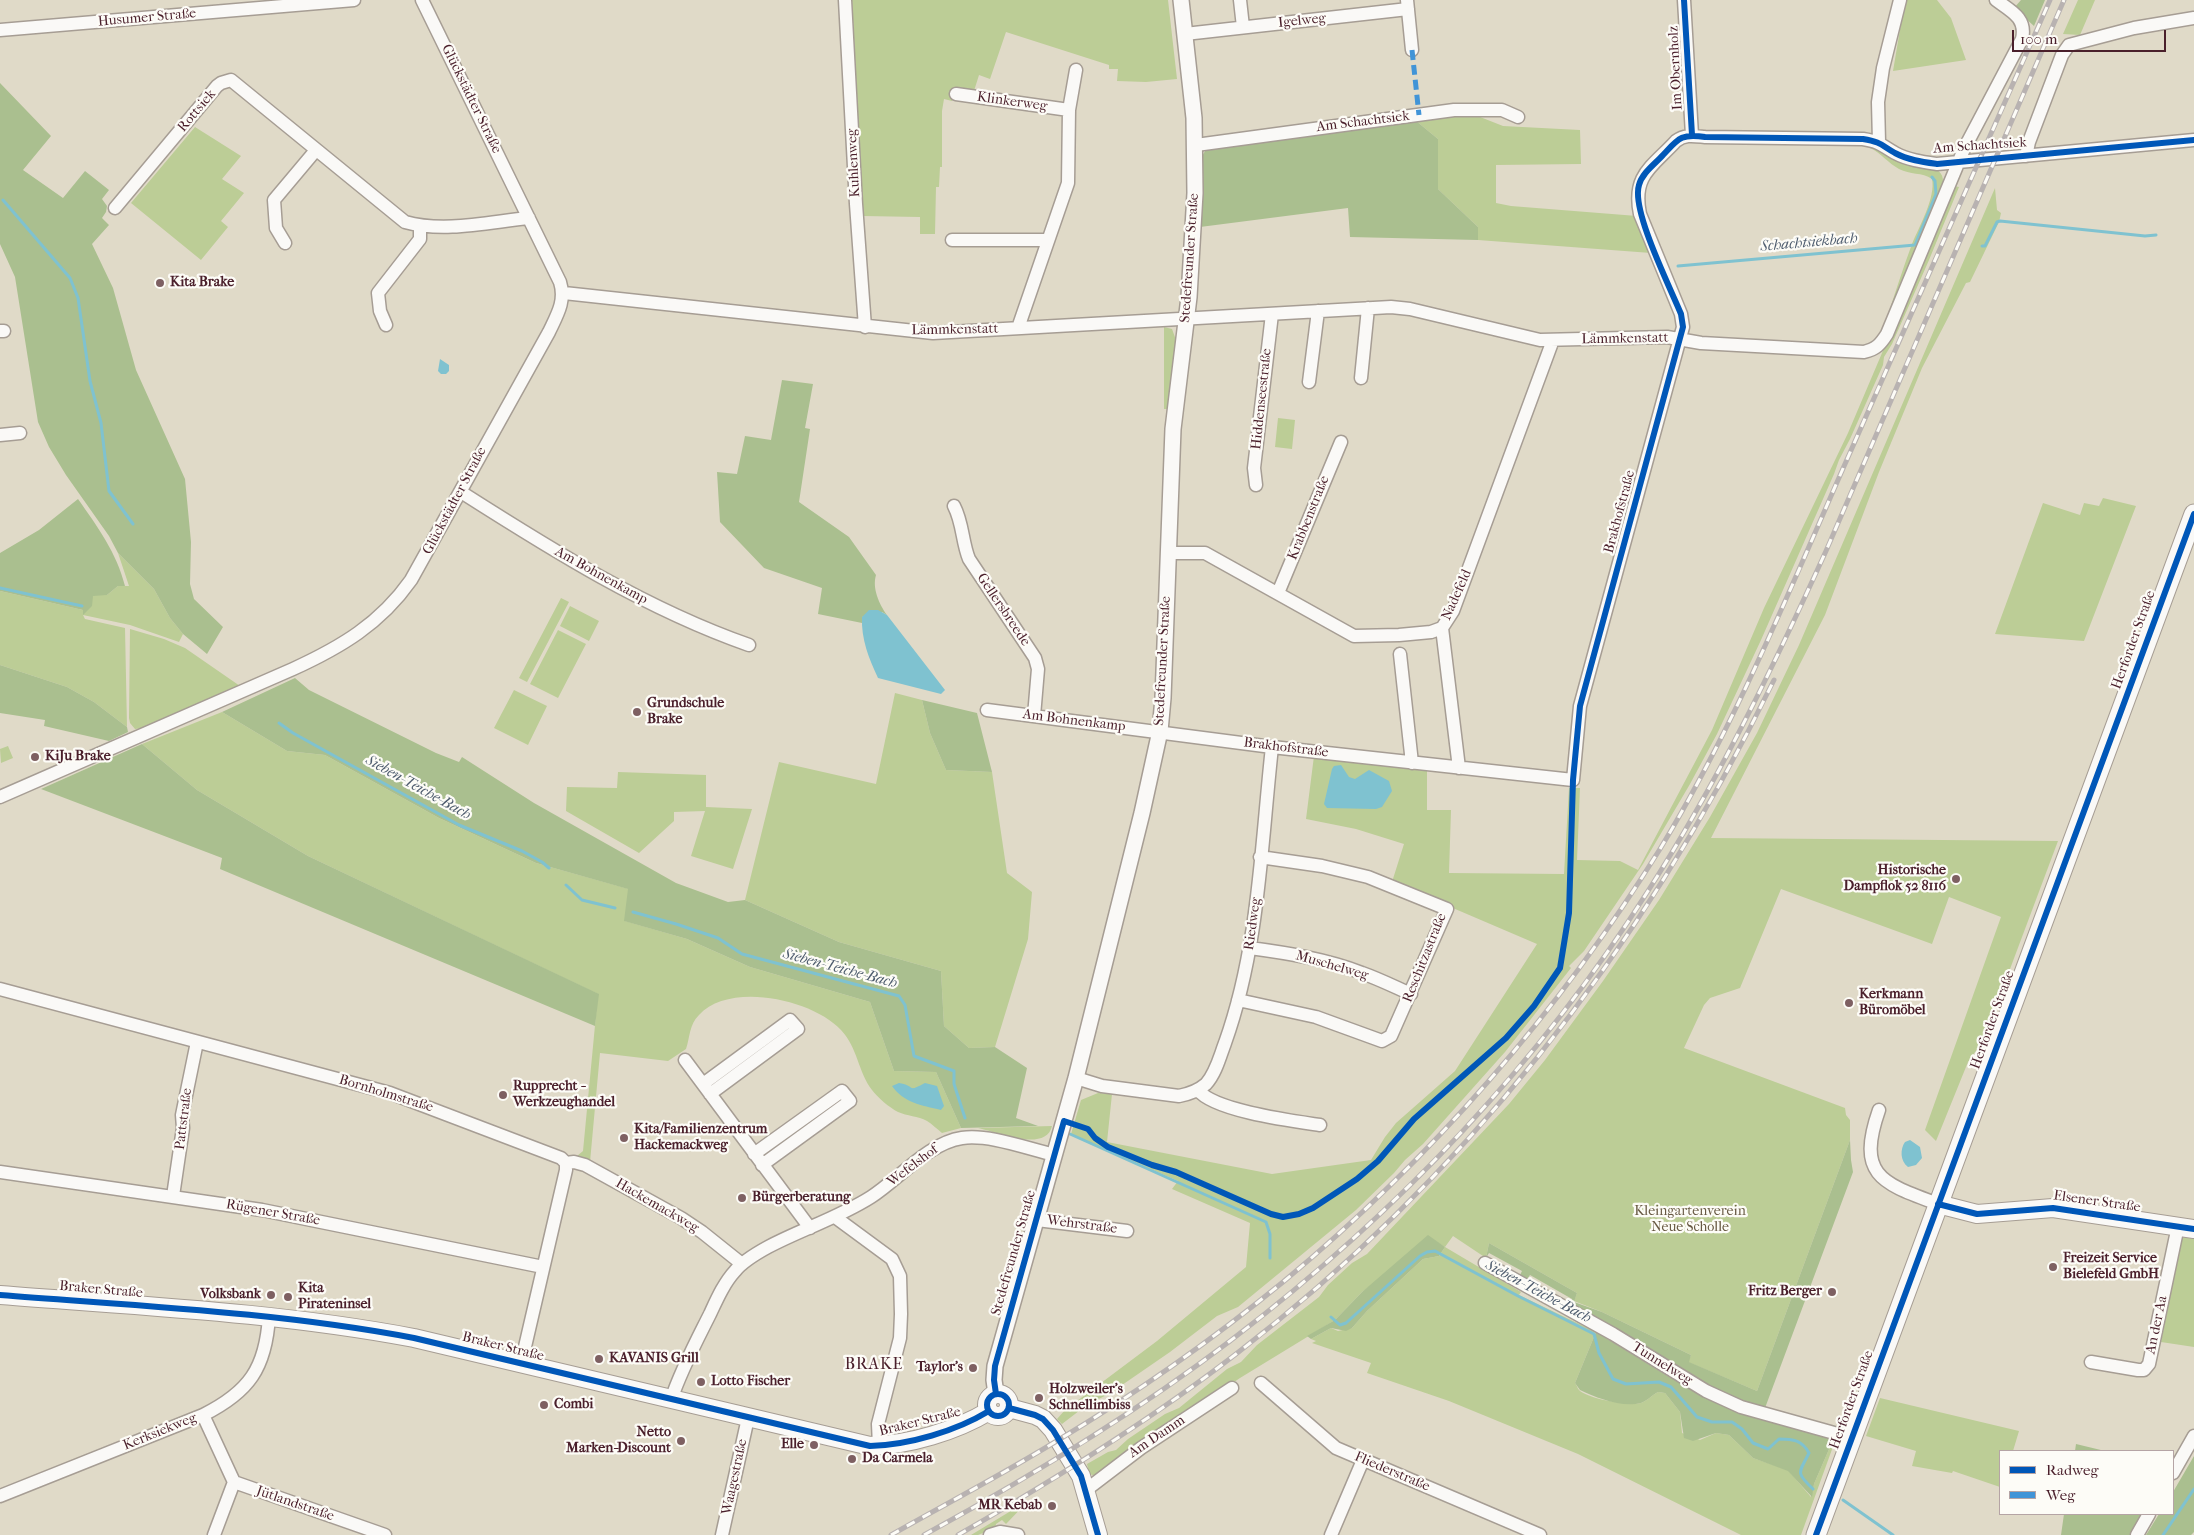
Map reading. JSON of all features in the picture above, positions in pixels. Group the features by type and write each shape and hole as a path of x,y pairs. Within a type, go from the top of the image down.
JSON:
{"main road":[{"name":"Herforder Straße","path":"1816,1535 2194,514"},
{"name":"Elsener Straße","path":"1938,1204 1959,1211 1977,1214 2053,1208 2186,1228"},
{"name":"Braker Straße","path":"0,1295 326,1322 388,1333 863,1445 879,1446 894,1444 956,1427 989,1411"},
{"path":"996,1394 1006,1396 1009,1400 1009,1408 1001,1416 994,1415 989,1411 988,1401 996,1394"},
{"path":"1009,1408 1035,1415 1048,1424 1078,1470 1086,1490 1098,1535"}],"street":[{"name":"Husumer Straße","path":"0,30 354,0"},
{"name":"Glückstädter Straße","path":"0,797 294,669 352,639 402,593 435,541 470,472 549,332 560,308 564,293 560,282 422,0"},
{"name":"Kuhlenweg","path":"846,0 856,204 866,327"},
{"name":"Stedefreunder Straße","path":"996,1394 995,1366 1076,1078 1139,825 1160,731 1163,704 1173,424 1186,319 1202,144 1189,59 1190,33 1181,0"},
{"path":"1240,0 1243,27"},
{"name":"Im Obernholz","path":"1684,0 1687,136"},
{"path":"1879,142 1878,102 1883,68 1900,0"},
{"path":"1958,163 2022,39 2024,25 2003,2"},
{"name":"Igelweg","path":"1190,33 1407,4"},
{"path":"1407,4 1412,50"},
{"path":"2026,156 2029,142 2062,55 2069,45 2134,28 2194,18"},
{"path":"1018,328 1068,183 1068,110 1076,70"},
{"name":"Rottsiek","path":"115,208 217,86 226,80 235,82 405,222 420,226 438,227 529,218"},
{"name":"Klinkerweg","path":"956,94 1068,110"},
{"name":"Am Schachtsiek","path":"1202,144 1454,110 1502,110 1518,117"},
{"name":"Am Schachtsiek","path":"1687,136 1704,138 1863,139 1879,142 1896,153 1915,161 1937,164 2194,140"},
{"name":"Brakhofstraße","path":"1160,731 1272,747 1574,780 1580,706 1682,328 1681,314 1640,214 1637,200 1639,183 1644,175 1687,136"},
{"path":"285,243 276,228 274,200 316,150"},
{"name":"Lämmkenstatt","path":"564,293 933,333 1368,308 1410,309 1540,340 1667,336 1701,343 1864,352 1874,349 1881,344 1887,334 1958,163"},
{"path":"386,325 380,311 378,293 420,239 420,226"},
{"path":"952,240 1048,240"},
{"path":"1361,378 1368,308"},
{"path":"1309,382 1318,311"},
{"name":"Hiddenseestraße","path":"1256,485 1255,459 1272,314"},
{"name":"Nadefeld","path":"1168,552 1205,553 1354,636 1399,635 1431,632 1442,628 1453,611 1552,340"},
{"path":"0,435 20,433"},
{"name":"Krabbenstraße","path":"1278,594 1341,442"},
{"name":"Am Bohnenkamp","path":"461,492 559,554 660,608 704,629 749,646"},
{"name":"Gellersbreede","path":"954,506 960,519 963,541 969,560 1037,663 1034,716"},
{"path":"1442,628 1459,768"},
{"path":"1400,654 1412,763"},
{"name":"Am Bohnenkamp","path":"988,710 1160,731"},
{"name":"Riedweg","path":"1198,1090 1207,1083 1215,1069 1238,1000 1250,948 1272,747"},
{"name":"Reschitzastraße","path":"1238,1000 1316,1017 1382,1041 1392,1036 1447,909 1368,878 1322,866 1260,856"},
{"name":"Muschelweg","path":"1250,948 1282,952 1335,964 1361,972 1411,994"},
{"name":"Bornholmstraße","path":"0,989 390,1093 556,1155 566,1163"},
{"path":"790,1020 798,1029 706,1089 790,1020"},
{"name":"Pattstraße","path":"173,1196 183,1128 182,1115 197,1042"},
{"path":"685,1060 810,1228"},
{"path":"1076,1078 1102,1086 1170,1095 1189,1094 1198,1090 1208,1100 1278,1120 1320,1125"},
{"path":"754,1154 842,1091 850,1101 762,1165"},
{"path":"1879,1110 1870,1138 1869,1152 1872,1165 1880,1176 1890,1184 1938,1204"},
{"name":"Wefelshof","path":"671,1400 680,1376 720,1294 734,1272 742,1264 768,1247 836,1217 891,1183 930,1151 951,1141 972,1138 988,1139 1055,1155"},
{"name":"Hackemackweg","path":"566,1163 574,1162 585,1165 681,1218 742,1264"},
{"path":"521,1364 566,1170 566,1163"},
{"name":"Rügener Straße","path":"0,1172 173,1196 302,1217 544,1267"},
{"path":"836,1217 892,1259 900,1276 900,1338 878,1424 879,1446"},
{"name":"Wehrstraße","path":"1037,1220 1127,1231"},
{"name":"An der Aa","path":"2091,1362 2138,1370 2144,1370 2149,1364 2186,1228"},
{"name":"Tunnelweg","path":"1485,1263 1613,1334 1706,1391 1741,1407 1852,1438"},
{"name":"Kerksiekweg","path":"0,1496 203,1414 233,1398 258,1369 266,1346 269,1316"},
{"name":"Fliederstraße","path":"1261,1383 1336,1448 1512,1529 1540,1535"},
{"name":"Am Damm","path":"1086,1490 1141,1448 1232,1388"},
{"path":"203,1414 234,1482 214,1535"},
{"name":"Waagestraße","path":"722,1535 748,1418"},
{"path":"2174,1471 2194,1436"},
{"path":"1331,1535 1363,1460"},
{"name":"Jütlandstraße","path":"234,1482 385,1535"},
{"path":"2138,1535 2148,1515"},
{"path":"990,1535 1005,1532 1018,1535"}],"green space":[{"path":"852,0 1168,0 1177,79 1146,82 1117,81 1118,69 1109,69 1109,65 1006,32 990,79 979,75 974,91 953,88 952,101 944,99 942,111 942,167 940,167 939,187 936,187 935,234 920,234 920,217 863,216"},
{"path":"1905,0 1937,0 1951,18 1966,60 1893,71"},
{"path":"2021,0 2045,0 2034,26 2014,8"},
{"path":"2078,0 2095,0 2080,35 2063,34"},
{"path":"0,83 51,136 23,170 63,198 85,171 109,190 102,199 107,206 102,218 109,225 92,244 113,288 136,370 185,479 191,542 190,584 194,599 223,627 207,654 183,634 170,618 154,589 118,553 109,536 66,475 49,447 38,422 15,277 0,244"},
{"path":"1475,115 1503,126 1580,130 1581,164 1496,165 1496,203 1511,206 1637,216 1651,253 1478,240 1478,227 1438,189 1438,139 1415,120"},
{"path":"1415,120 1438,139 1438,189 1478,227 1478,240 1350,237 1348,208 1200,227 1202,156 1207,148"},
{"path":"195,127 241,156 222,179 244,193 221,221 228,227 201,260 131,203"},
{"path":"1870,146 1936,169 1941,173 1943,181 1942,191 1887,318 1912,244 1926,212 1933,186 1932,179 1924,175 1899,169 1870,148"},
{"path":"1953,186 1959,187 1929,260 1892,344 1884,357 1883,365 1839,460 1761,640 1717,734 1643,864 1584,951 1569,966 1571,968 1505,1052 1423,1144 1356,1210 1238,1307 1217,1316 1170,1352 1109,1394 1088,1404 1062,1424 1057,1419 1065,1410 1157,1341 1246,1267 1250,1223 1172,1189 1178,1181 1071,1134 1081,1100 1098,1093 1112,1094 1107,1142 1272,1174 1371,1160 1396,1123 1455,1071 1537,944 1392,882 1404,844 1356,829 1306,819 1314,756 1427,770 1427,810 1451,810 1449,873 1564,874 1569,788 1580,788 1577,860 1620,861 1638,870 1712,730 1764,608 1848,433"},
{"name":"Kleingartenverein Neue Scholle","path":"1995,188 1997,210 2001,213 1999,222 1970,282 1966,283 1922,368 1879,472 1825,615 1711,838 2058,841 1983,1041 1968,1062 1936,1141 1925,1130 2001,917 1949,897 1932,944 1781,889 1740,988 1710,998 1704,1005 1684,1048 1845,1108 1846,1115 1850,1120 1850,1140 1757,1391 1688,1362 1691,1355 1602,1312 1574,1301 1577,1293 1489,1243 1486,1258 1453,1236 1445,1247 1433,1240 1362,1292 1335,1320 1240,1378 1096,1476 1089,1474 1087,1464 1108,1452 1116,1450 1128,1439 1165,1414 1179,1408 1227,1369 1241,1362 1257,1345 1319,1297 1328,1285 1352,1263 1367,1254 1509,1104 1545,1060 1603,981 1659,900 1710,817 1757,733 1799,645"},
{"path":"1164,327 1172,329 1176,340 1168,409 1164,409"},
{"path":"782,380 813,384 805,428 810,429 799,502 849,537 876,575 877,596 887,615 882,612 862,617 862,623 818,614 822,588 764,568 720,522 717,472 737,474 745,436 771,440"},
{"path":"1278,418 1295,420 1292,449 1275,447"},
{"path":"2103,498 2136,506 2084,641 1995,634 2043,503 2080,515 2084,503 2099,506"},
{"path":"78,499 112,551 125,586 118,586 107,595 93,596 92,606 83,615 83,610 0,591 0,553 39,530"},
{"path":"118,553 154,589 170,618 183,634 179,642 130,625 83,615 85,619 125,628 127,727 94,702 67,687 0,665 0,591 83,610 83,614 93,595 107,595 118,586 129,586"},
{"path":"561,598 569,602 527,682 519,678"},
{"path":"570,606 599,621 589,641 560,626"},
{"path":"130,629 164,639 185,648 240,686 144,728 135,729 130,723 129,718"},
{"path":"558,630 586,644 558,698 530,684"},
{"path":"0,665 67,687 94,702 127,727 128,732 109,741 44,726 45,720 0,713"},
{"path":"295,678 309,690 436,753 459,762 462,757 534,803 676,883 728,902 745,900 839,942 941,971 944,1026 969,1048 995,1047 1027,1068 1016,1118 1038,1126 961,1128 936,1072 894,1071 870,1002 750,967 687,939 624,921 628,889 536,863 439,818 325,755 287,751 222,712"},
{"path":"514,690 547,706 528,745 494,728"},
{"path":"895,693 922,700 930,733 946,770 992,772 1007,873 1032,892 1028,939 995,1047 969,1048 944,1026 941,971 839,942 745,900 779,762 876,784"},
{"path":"922,700 977,713 992,772 946,770 930,733"},
{"path":"222,712 287,751 325,755 439,818 536,863 629,889 625,921 687,939 750,967 870,1002 894,1071 936,1072 961,1128 942,1133 927,1121 891,1108 874,1093 867,1083 847,1037 828,1019 792,1003 771,998 750,997 730,999 713,1005 699,1015 692,1027 686,1049 668,1061 600,1053 590,1162 577,1156 583,1151 598,994 308,856 197,790 142,744"},
{"path":"142,744 197,790 308,856 599,994 595,1026 220,869 222,858 41,789"},
{"path":"8,746 13,758 1,763 0,749"},
{"path":"618,772 706,775 706,807 752,809 733,869 691,856 705,811 674,812 674,821 639,853 566,811 567,787 617,788"},
{"path":"1052,1126 1048,1134 1031,1140 978,1128"},
{"path":"1850,1140 1853,1172 1765,1408 1746,1402 1709,1385 1675,1366 1618,1329 1570,1304 1572,1299 1530,1275 1526,1281 1519,1277 1522,1271 1489,1253 1486,1258 1489,1243 1577,1293 1574,1302 1602,1312 1691,1355 1689,1362 1757,1391"},
{"path":"1428,1235 1445,1247 1439,1256 1423,1259 1367,1311 1352,1328 1346,1331 1331,1328 1311,1339 1307,1336 1335,1320 1362,1292"},
{"path":"2182,1237 2194,1239 2194,1347 2161,1342"},
{"path":"1445,1247 1521,1292 1519,1295 1596,1332 1575,1383 1579,1390 1584,1393 1609,1401 1635,1404 1643,1402 1658,1392 1665,1393 1680,1412 1682,1433 1700,1440 1716,1433 1729,1435 1753,1458 1788,1470 1811,1497 1814,1484 1833,1440 1835,1441 1801,1535 1741,1535 1578,1454 1449,1401 1367,1373 1371,1363 1312,1343 1316,1341 1311,1339 1331,1328 1338,1331 1352,1328 1367,1311 1423,1259 1439,1256"},
{"path":"1596,1332 1671,1378 1740,1413 1833,1440 1814,1484 1812,1497 1788,1471 1753,1458 1729,1435 1716,1433 1693,1441 1684,1438 1680,1412 1665,1393 1658,1392 1641,1403 1626,1404 1602,1399 1580,1390 1575,1383"},
{"path":"1880,1398 2019,1431 2013,1450 1999,1450 1999,1487 1953,1471 1952,1473 1912,1466 1916,1451 1866,1436"},
{"path":"2076,1444 2101,1450 2075,1450"},
{"path":"2194,1456 2194,1532 2191,1535 2146,1535 2158,1515 2174,1515 2174,1490"},
{"path":"1029,1500 1006,1524 1002,1520 996,1524 995,1528 978,1535 971,1535"},
{"path":"2064,1515 2141,1515 2130,1535 2061,1535"}],"water":[{"path":"440,359 449,365 449,371 446,374 441,374 438,371"},
{"path":"869,610 878,610 887,615 945,690 941,694 878,678 864,641 862,617"},
{"path":"1341,765 1349,777 1355,779 1369,770 1389,781 1392,791 1382,807 1376,809 1327,808 1324,804 1332,769 1334,766"},
{"path":"899,1083 913,1088 925,1083 937,1086 944,1106 941,1110 908,1100 892,1086"},
{"path":"1910,1140 1920,1147 1922,1158 1916,1165 1908,1167 1903,1162 1902,1151 1905,1142"}],"waterway":[{"name":"Schachtsiekbach","path":"1678,266 1915,245 1936,194 1935,181 1932,177"},
{"path":"3,200 70,278 78,298 90,381 101,423 109,491 133,524"},
{"name":"Schachtsiekbach","path":"1982,246 1985,246 1997,222 2000,221 2145,236 2156,235"},
{"name":"Sieben-Teiche-Bach","path":"0,588 82,606"},
{"name":"Sieben-Teiche-Bach","path":"279,723 293,733 459,825 522,851 549,868"},
{"name":"Sieben-Teiche-Bach","path":"566,885 582,900 615,908"},
{"name":"Sieben-Teiche-Bach","path":"633,912 718,938 742,954 899,996 905,1005 914,1056 954,1071 954,1084 965,1118"},
{"name":"Sieben-Teiche-Bach","path":"1070,1134 1266,1222 1270,1234 1270,1258"},
{"name":"Sieben-Teiche-Bach","path":"1331,1317 1340,1325 1346,1323 1420,1256 1427,1252 1435,1251 1594,1334 1599,1353 1613,1379 1626,1384 1659,1382 1671,1387 1697,1417 1712,1422 1732,1422 1742,1429 1753,1443 1768,1449 1779,1439 1793,1440 1800,1443 1809,1453 1800,1472 1803,1479 1813,1489"},
{"name":"Sieben-Teiche-Bach","path":"2163,1535 2194,1489"},
{"name":"Sieben-Teiche-Bach","path":"1843,1500 1893,1535"}],"railway":[{"path":"891,1535 1014,1466 1114,1405 1200,1346 1283,1282 1390,1186 1440,1134 1489,1081 1579,968 1621,909 1660,849 1687,803 1736,708 1781,611 2050,0"},
{"path":"924,1535 1081,1444 1157,1394 1230,1341 1291,1293 1405,1190 1511,1077 1559,1017 1605,955 1648,891 1721,767 1765,682 1826,551 2064,0"},
{"path":"958,1535 1030,1493 1135,1427 1203,1379 1321,1284 1401,1210 1475,1131 1544,1048 1609,962 1668,871 1723,777 1774,680"}],"marked path":[{"path":"1412,50 1419,115"}],"cycle path":[{"path":"1684,0 1692,135"},
{"path":"996,1394 995,1366 1064,1121 1088,1129 1095,1138 1108,1147 1152,1165 1176,1172 1271,1214 1283,1217 1299,1214 1313,1208 1357,1179 1378,1161 1414,1119 1506,1038 1534,1006 1560,968 1569,913 1573,780 1580,706 1683,327 1681,314 1653,249 1641,212 1638,197 1639,185 1649,169 1677,141 1690,136 1863,139 1877,143 1905,157 1937,164 2194,140"},
{"path":"1816,1535 2194,514"},
{"path":"1938,1204 1977,1214 2053,1208 2194,1229"},
{"path":"0,1295 259,1316 363,1329 414,1338 870,1446 900,1443 932,1436 962,1425 989,1411"},
{"path":"998,1394 1006,1397 1009,1405 1006,1413 998,1416 990,1413 987,1405 990,1397 998,1394"},
{"path":"1009,1408 1035,1415 1043,1419 1053,1430 1081,1476 1098,1535"}],"place":[{"name":"Kita Brake","path":"160,283"},
{"name":"Grundschule Brake","path":"637,712"},
{"name":"KiJu Brake","path":"35,757"},
{"name":"Historische Dampflok 52 8116","path":"1956,879"},
{"name":"Kerkmann Büromöbel","path":"1849,1003"},
{"name":"Rupprecht - Werkzeughandel","path":"503,1095"},
{"name":"Kita/Familienzentrum Hackemackweg","path":"624,1138"},
{"name":"Bürgerberatung","path":"742,1198"},
{"name":"Freizeit Service Bielefeld GmbH","path":"2053,1267"},
{"name":"Fritz Berger","path":"1832,1292"},
{"name":"Volksbank","path":"271,1295"},
{"name":"Kita Pirateninsel","path":"288,1297"},
{"name":"KAVANIS Grill","path":"599,1359"},
{"name":"Taylor's","path":"973,1368"},
{"name":"Lotto Fischer","path":"701,1382"},
{"name":"Holzweiler's Schnellimbiss","path":"1039,1398"},
{"name":"Combi","path":"544,1405"},
{"name":"Netto Marken-Discount","path":"681,1441"},
{"name":"Elle","path":"814,1445"},
{"name":"Da Carmela","path":"852,1459"},
{"name":"MR Kebab","path":"1052,1506"}],"district":[{"name":"BRAKE","path":"874,1365"}]}
